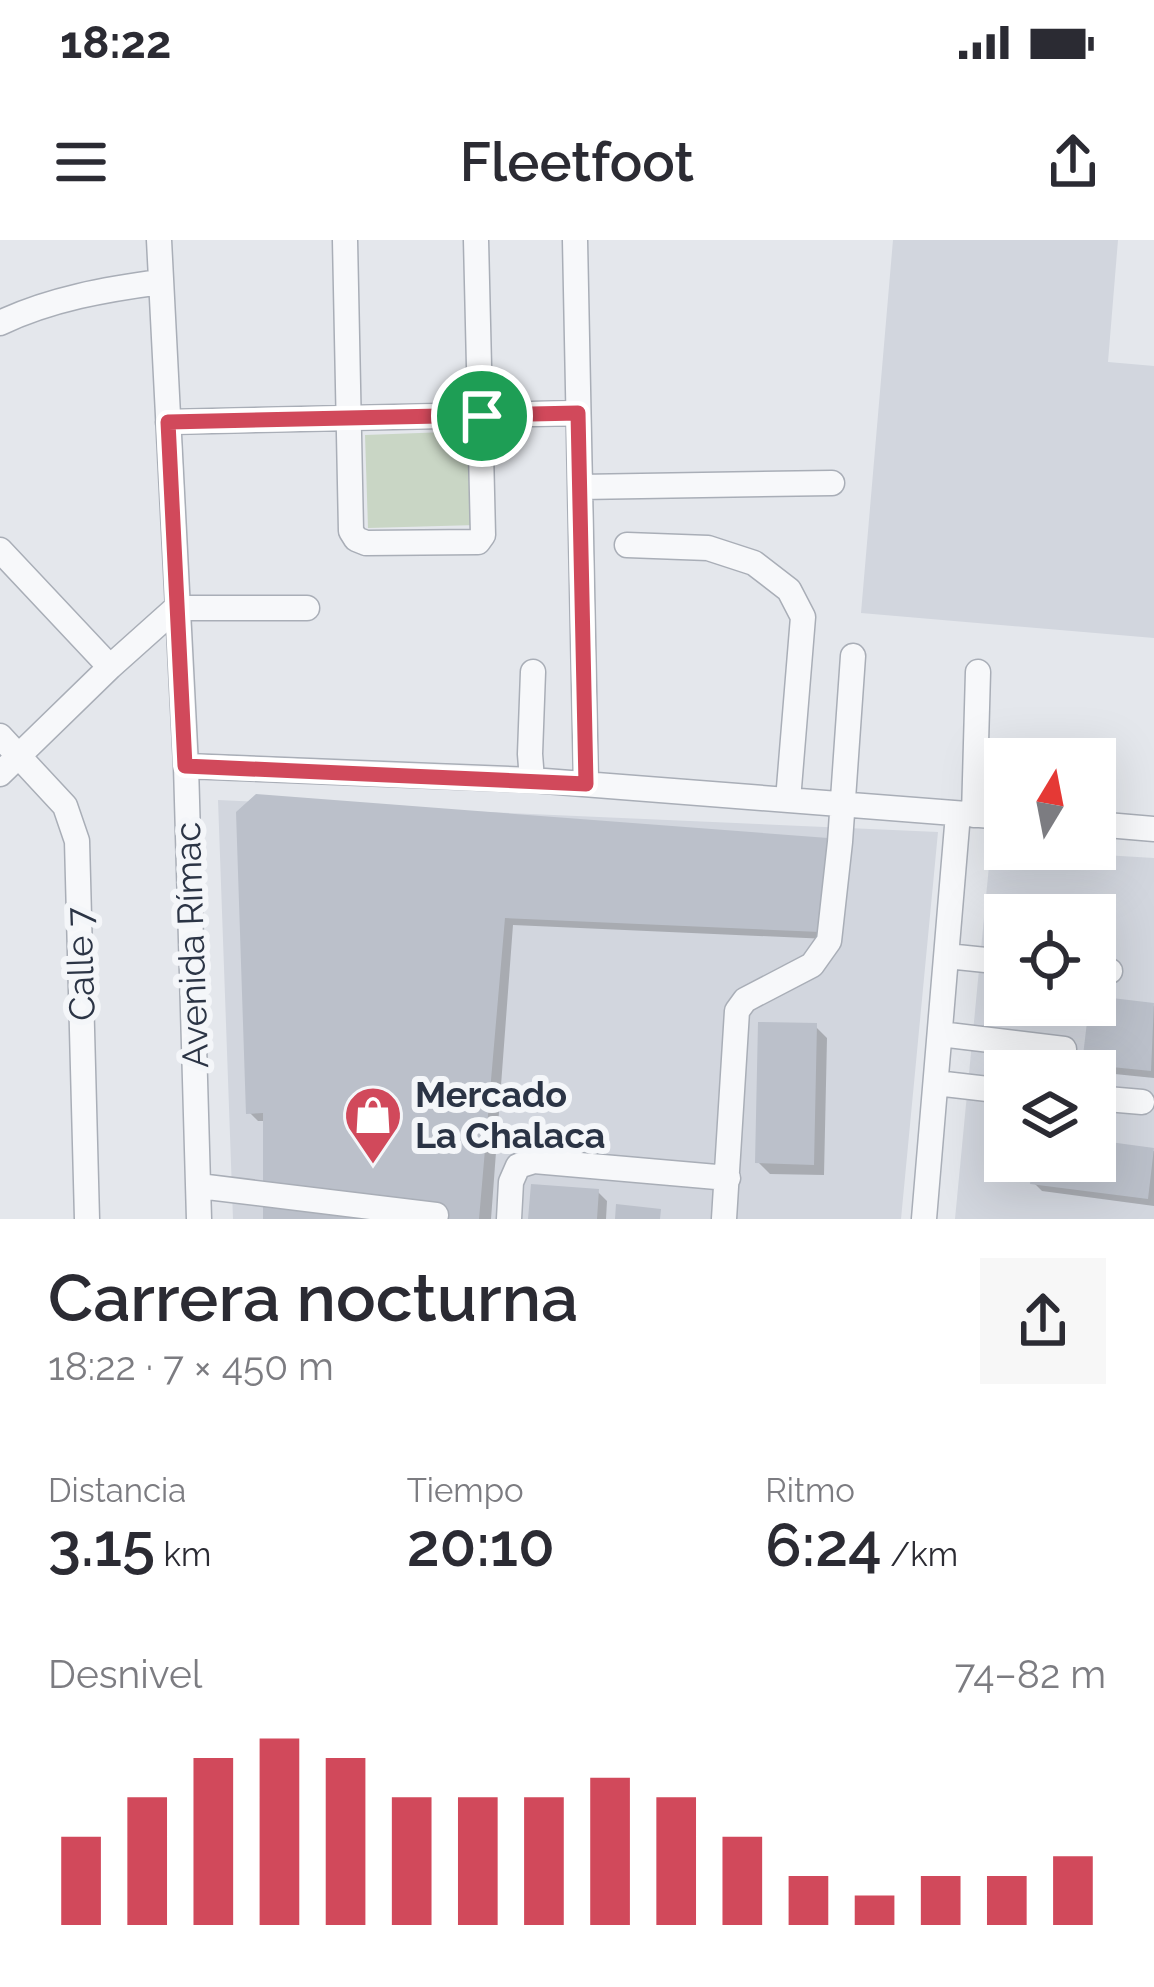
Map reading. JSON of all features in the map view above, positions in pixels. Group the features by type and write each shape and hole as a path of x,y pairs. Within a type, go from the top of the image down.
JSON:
{"street":[{"name":"Avenida Rímac","path":"159,240 185,766 199,1219"},
{"path":"345,240 351,531 366,543 478,542 484,535 476,240"},
{"path":"575,240 586,784"},
{"path":"0,323 76,297 161,282"},
{"path":"168,422 578,413"},
{"path":"580,487 832,483"},
{"path":"627,544 708,548 754,563 790,590 803,617 788,800"},
{"path":"0,550 110,668"},
{"path":"0,775 176,608 307,608"},
{"path":"724,1219 737,1011 745,1000 812,965 829,941 853,656"},
{"path":"532,780 533,672"},
{"path":"924,1219 946,956 966,814 978,672"},
{"name":"Calle 7","path":"0,736 65,806 76,841 86,1219"},
{"path":"185,766 532,780 984,815"},
{"path":"1116,826 1154,829"},
{"path":"946,956 984,960"},
{"path":"940,1034 1064,1049"},
{"path":"936,1083 984,1089"},
{"path":"1116,1100 1142,1102"},
{"path":"508,1219 511,1182 518,1166 534,1161 728,1178"},
{"path":"199,1186 436,1215"}],"shaded area":[{"path":"893,240 1118,240 1108,362 1154,366 1154,638 861,613"},
{"path":"218,800 938,832 901,1219 233,1219"},
{"path":"1116,856 1154,858 1154,1219 955,1219 984,918 984,1026 1116,1026 1116,894 986,894 989,870 1116,870"}],"green space":[{"path":"474,431 477,525 368,528 365,435"}],"building":[{"path":"256,794 828,838 820,932 505,918 479,1219 263,1219 263,1113 246,1114 236,812"},
{"path":"1116,998 1154,1003 1151,1071 1116,1067 1116,1050 1084,1050 1087,1026 1116,1026"},
{"path":"758,1022 817,1023 814,1165 755,1163"},
{"path":"1116,1143 1154,1148 1148,1199 1030,1184 1116,1182"},
{"path":"531,1184 599,1189 597,1219 528,1219"},
{"path":"616,1204 661,1209 660,1219 615,1219"}],"place":[{"name":"Mercado La Chalaca","path":"373,1166"}],"route":[{"path":"578,413 586,784 185,766 168,422 482,416 578,413"}]}
